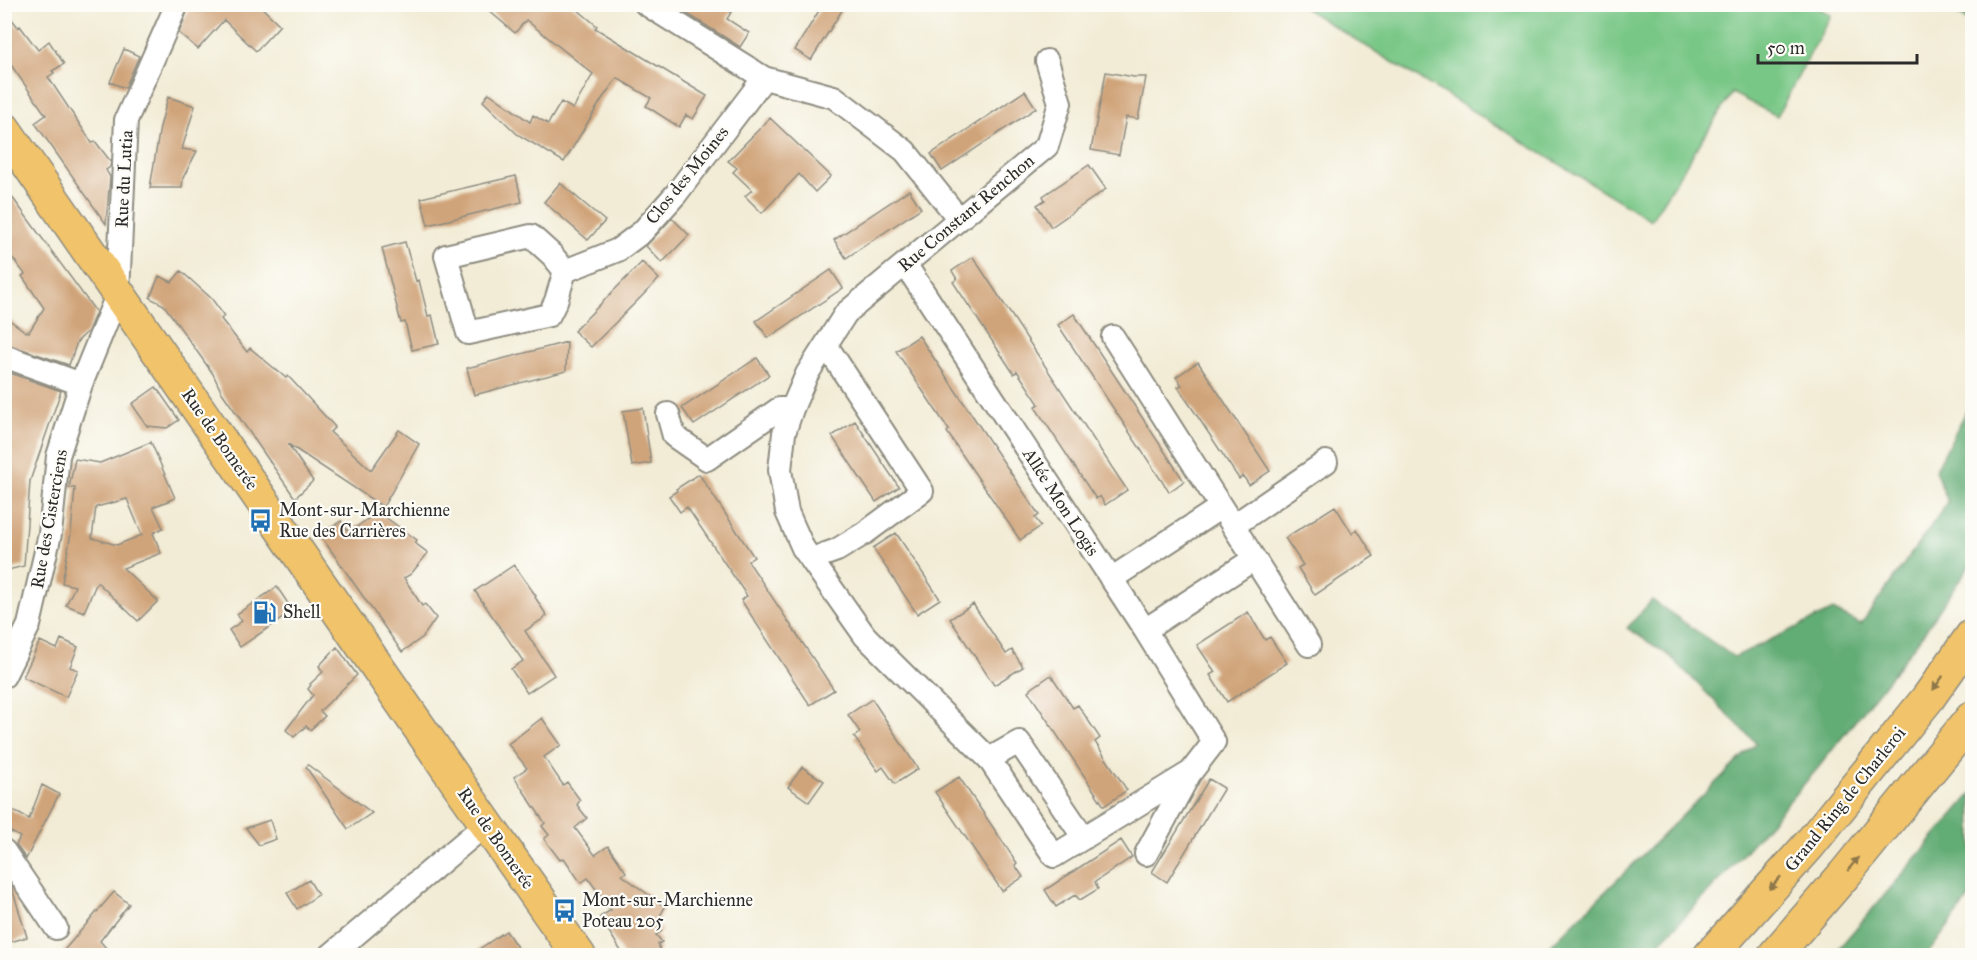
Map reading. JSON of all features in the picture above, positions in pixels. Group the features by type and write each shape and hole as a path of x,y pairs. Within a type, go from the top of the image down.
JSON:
{"main road":[{"name":"Rue de Bomerée","path":"4,129 579,956"},
{"name":"Grand Ring de Charleroi","path":"1710,956 1809,845 1928,698 1972,636"},
{"path":"1774,956 1844,875 1972,718"}],"street":[{"name":"Rue du Lutia","path":"118,293 126,120 177,4"},
{"path":"646,4 764,78 834,97 905,151 959,219"},
{"name":"Rue Constant Renchon","path":"1047,61 1060,103 1047,146 846,313 807,374 784,433 780,470 787,512 803,548 866,636 989,759 1054,856 1191,772 1214,742"},
{"name":"Clos des Moines","path":"565,271 618,250 642,232 676,194 764,78"},
{"path":"531,236 552,255 565,271 549,315 468,333 446,256 531,236"},
{"name":"Allée Mon Logis","path":"905,264 1145,630 1214,742"},
{"name":"Rue des Cisterciens","path":"4,676 29,625 50,534 58,456 81,384 118,293"},
{"path":"1113,337 1309,645"},
{"path":"812,559 837,550 865,533 922,491 826,345"},
{"path":"4,356 81,384"},
{"path":"668,414 674,436 707,459 779,410 792,409"},
{"path":"1111,579 1326,462"},
{"path":"1145,630 1254,559"},
{"path":"989,759 1019,742 1084,837"},
{"path":"1146,854 1191,772"},
{"path":"330,956 486,824"},
{"path":"4,851 57,928"}],"green space":[{"path":"1299,5 1813,5 1831,15 1777,116 1732,93 1651,220"},
{"path":"1951,5 1972,5 1972,23 1953,12"},
{"path":"1972,400 1972,562 1916,644 1818,768 1721,879 1648,955 1541,955 1756,743 1670,656 1627,628 1652,600 1734,657 1833,610 1861,624 1948,502 1935,471"},
{"path":"1972,793 1972,894 1927,955 1833,955"}],"building":[{"path":"190,4 258,4 280,25 256,51 224,20 198,49 179,33"},
{"path":"481,4 571,4 597,26 595,28 707,96 693,119 686,115 679,127 646,106 651,98 617,78 564,162 517,134 483,101 489,93 530,122 533,115 548,124 561,102 573,109 593,74 526,20 515,33"},
{"path":"672,4 736,4 727,19 749,33 740,47"},
{"path":"823,4 846,4 811,60 795,50"},
{"path":"4,9 38,50 49,41 64,64 52,71 54,73 48,77 92,143 95,141 111,162 110,167 106,170 110,177 106,224 35,123 46,115 4,55"},
{"path":"124,49 139,56 125,88 110,82"},
{"path":"1106,72 1146,77 1138,119 1126,117 1119,155 1091,150"},
{"path":"1025,91 1036,108 942,171 931,154"},
{"path":"168,97 195,106 182,149 197,151 183,178 182,188 150,188 160,127"},
{"path":"770,118 831,176 815,192 799,174 762,213 745,196 752,190 733,172 737,168 728,161"},
{"path":"1089,165 1106,189 1051,227 1037,205 1045,200 1043,196"},
{"path":"516,176 522,202 428,225 421,198"},
{"path":"560,183 605,221 588,240 544,202"},
{"path":"4,186 96,312 88,331 77,342 69,365 4,343 4,316 29,332 44,308 22,276 25,274 4,247"},
{"path":"909,190 921,208 846,258 834,240"},
{"path":"672,218 689,235 662,263 646,246"},
{"path":"405,242 416,281 419,280 428,316 432,315 439,344 412,350 405,322 401,323 382,248"},
{"path":"973,257 1127,490 1105,505 1100,496 1096,499 1035,407 1039,404 1017,371 1014,374 953,282 957,279 952,271"},
{"path":"642,262 659,279 591,347 574,331"},
{"path":"831,270 843,288 768,338 756,321"},
{"path":"181,271 212,299 224,316 221,319 247,352 250,348 286,378 288,376 335,427 330,432 371,470 399,430 419,444 383,507 288,444 313,481 295,498 164,305 150,298 159,276 172,282"},
{"path":"1074,314 1184,481 1169,492 1058,325"},
{"path":"919,336 1039,515 1035,518 1041,526 1020,540 896,351"},
{"path":"567,342 566,371 474,395 467,368"},
{"path":"757,358 769,375 694,425 682,408"},
{"path":"1198,362 1270,471 1249,485 1243,476 1239,479 1178,387 1182,385 1176,377"},
{"path":"4,371 61,391 30,481 24,566 4,571"},
{"path":"156,387 179,420 167,428 147,426 132,404"},
{"path":"643,408 651,463 632,466 623,411"},
{"path":"855,421 899,487 876,502 832,436"},
{"path":"151,442 175,498 153,507 163,528 153,533 161,553 123,568 158,601 138,621 97,582 84,612 66,605 75,586 62,583 71,533 75,488 69,488 75,459 100,463","holes":["127,499 142,535 117,545 92,538 96,507"]},
{"path":"699,474 754,557 748,561 834,690 810,705 741,600 747,596 687,507 680,512 669,496"},
{"path":"1335,506 1352,533 1357,529 1374,556 1315,595 1298,568 1303,565 1285,538"},
{"path":"378,512 417,540 415,543 428,553 411,574 404,578 422,606 425,604 436,618 423,637 402,652 320,535 341,521 349,532"},
{"path":"896,533 940,599 917,614 873,548"},
{"path":"514,565 547,616 525,631 554,675 527,693 511,669 523,661 475,591"},
{"name":"Shell","path":"277,587 293,611 240,647 229,630 242,621 237,614"},
{"path":"973,604 1006,654 1012,650 1023,667 994,685 950,619"},
{"path":"1248,612 1265,640 1270,637 1287,663 1227,702 1210,675 1215,672 1197,645"},
{"path":"61,639 78,647 70,667 78,670 66,697 23,677 40,641 57,649"},
{"path":"337,647 357,675 320,711 325,716 310,730 306,726 294,737 286,730 313,695 308,689 310,684 323,672 319,666"},
{"path":"1051,675 1073,708 1078,705 1100,738 1095,742 1127,790 1104,806 1028,691"},
{"path":"872,699 918,769 895,784 883,767 878,771 854,737 860,732 848,715"},
{"path":"542,718 561,745 544,757 563,785 567,782 580,800 577,805 587,818 575,828 595,855 608,846 626,872 622,875 665,907 656,923 662,931 656,935 662,942 658,944 660,950 651,956 624,956 600,917 611,910 588,878 581,883 564,858 560,860 544,839 549,835 542,826 545,823 514,777 527,768 508,744"},
{"path":"308,765 372,813 348,829 306,767"},
{"path":"802,767 824,781 809,802 788,787"},
{"path":"959,777 1017,863 1015,865 1023,877 1002,891 935,792"},
{"path":"1209,779 1224,788 1167,882 1152,872"},
{"path":"42,785 59,794 26,859 16,845 20,837 4,828 4,806 29,819"},
{"path":"270,820 276,839 259,845 246,828"},
{"path":"1121,840 1132,857 1095,882 1098,889 1080,900 1075,895 1056,907 1045,890"},
{"path":"6,878 11,885 27,937 4,944 4,879"},
{"path":"309,880 318,895 297,909 287,893"},
{"path":"114,892 129,904 100,941 113,956 59,956"},
{"path":"506,931 523,956 469,956"}],"place":[{"name":"Mont-sur-Marchienne Rue des Carrières","path":"261,520"},
{"name":"Shell","path":"265,612"},
{"name":"Mont-sur-Marchienne Poteau 205","path":"564,910"}]}
